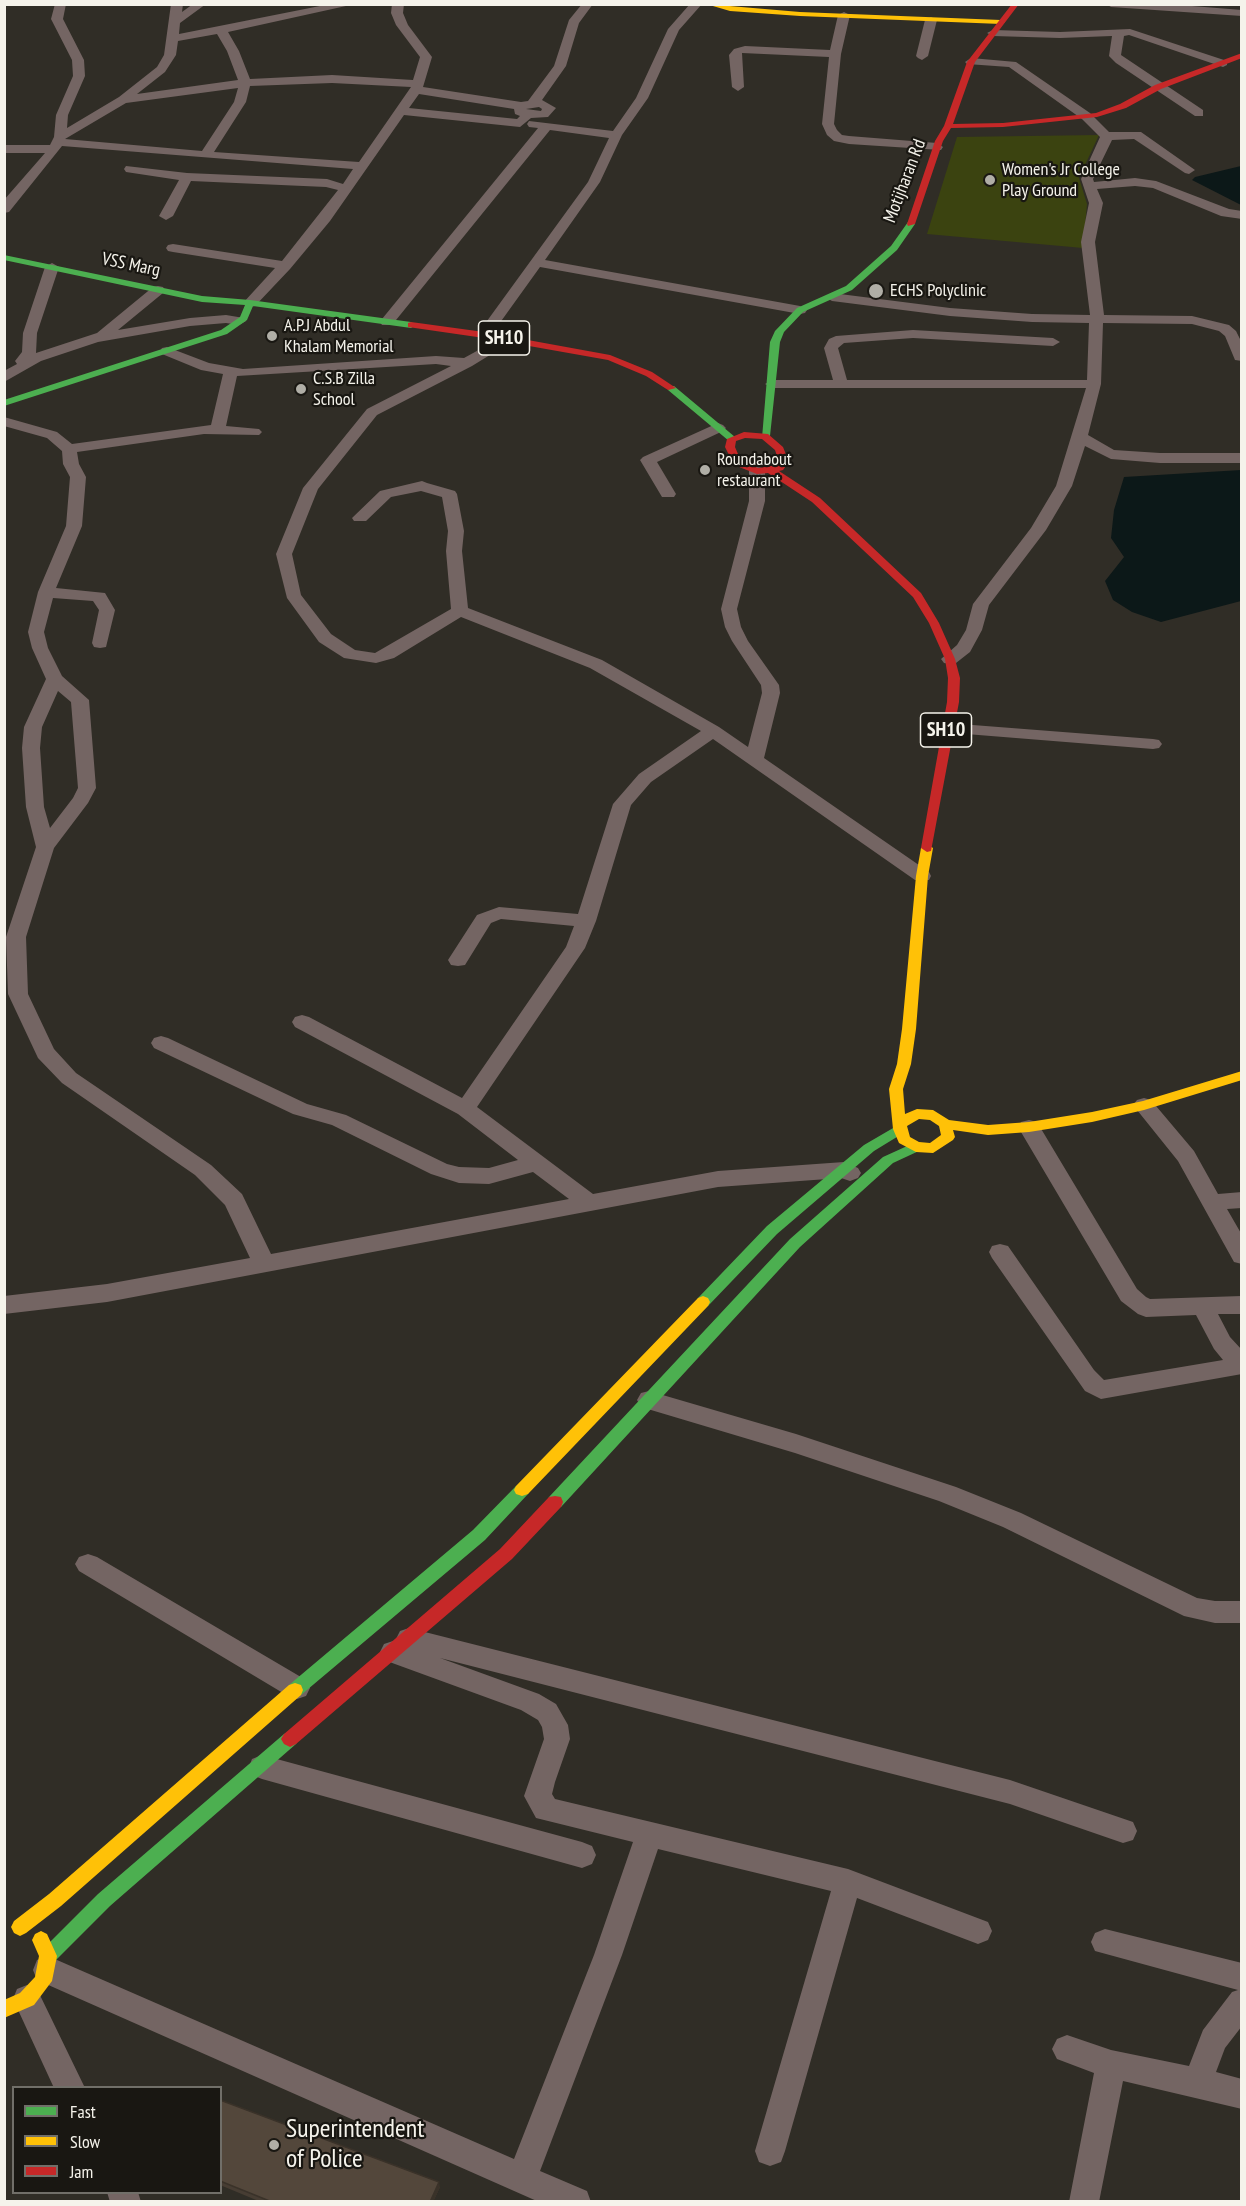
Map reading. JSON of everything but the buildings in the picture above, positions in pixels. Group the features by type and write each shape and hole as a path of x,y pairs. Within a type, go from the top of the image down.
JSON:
{"main road":[{"path":"708,4 766,12 931,20 997,28"},
{"name":"Motijharan Rd","path":"765,436 775,342 780,331 800,310 849,288 894,248 911,225 937,147 948,126 971,62 1017,4"},
{"path":"948,126 1003,125 1097,115 1123,106 1158,87 1242,55"},
{"path":"4,250 235,301"},
{"name":"VSS Marg","path":"4,256 202,299 250,303"},
{"path":"4,403 246,324 244,318 250,303"},
{"name":"SH10","path":"250,303 484,335 577,351 628,364 666,384 732,439 730,447 737,463 748,469 764,471 816,500 917,595 934,623 950,659 954,678 953,702 922,876 909,1029 904,1064 896,1089 900,1127"},
{"path":"283,321 350,317"},
{"path":"732,439 744,435 765,436 780,449 784,456 784,462 780,468 764,471"},
{"path":"904,1064 915,1085"},
{"path":"900,1127 904,1140 916,1147 933,1148 946,1141 988,1130 1029,1127 1092,1117 1143,1105 1242,1075"},
{"path":"926,1102 949,1132 946,1141"},
{"path":"48,1963 39,1937 31,1931 14,1927 55,1900 297,1688 479,1535 772,1230 869,1148 900,1127 904,1120 917,1114 988,1130"},
{"path":"16,2004 39,1986 48,1963 104,1900 262,1767 506,1554 795,1243 888,1160 916,1147"}],"street":[{"path":"58,143 62,116 79,76 78,60 57,19 57,12 61,4"},
{"path":"4,209 58,143 123,100 161,69 170,55 177,4"},
{"path":"176,21 201,4"},
{"path":"172,39 350,4"},
{"path":"250,303 285,267 347,189 417,87 426,57 402,25 397,13 398,4"},
{"path":"525,111 560,66 573,22 588,4"},
{"path":"484,335 538,263 594,182 616,135 642,98 674,29 697,4"},
{"path":"1111,4 1135,20 1223,63"},
{"path":"997,28 1242,13"},
{"path":"844,15 835,54 828,124 831,132 838,138 849,140 937,147"},
{"path":"922,56 931,20"},
{"path":"1135,20 1115,56 1199,113"},
{"path":"206,155 240,102 245,83 233,51 220,30"},
{"path":"738,87 735,55 738,51 745,49 835,54"},
{"path":"971,62 1012,64 1086,116 1106,136 1137,135 1189,170"},
{"path":"123,100 245,83 332,79 417,87 525,111 547,126 616,135"},
{"path":"401,111 525,111"},
{"path":"387,322 547,126"},
{"path":"950,659 964,648 974,630 981,604 1038,530 1064,486 1080,437 1094,384 1097,306 1088,242 1096,203 1087,179 1106,136"},
{"path":"4,149 58,143 363,166"},
{"path":"130,169 187,177 318,182 347,189"},
{"path":"166,216 187,177"},
{"path":"1089,186 1135,182 1155,185 1226,213 1242,215"},
{"path":"173,248 285,267"},
{"path":"538,263 800,310"},
{"path":"23,363 29,353 30,333 52,267"},
{"path":"102,336 158,290"},
{"path":"832,297 950,312 1096,320 1192,320 1224,328 1231,334 1240,357"},
{"path":"945,335 943,325 950,312"},
{"path":"4,378 23,363 102,336 190,322 226,319 246,324"},
{"path":"842,383 831,348 834,342 841,339 870,336 945,335 1053,342"},
{"path":"460,611 388,654 376,658 350,654 325,638 293,596 284,554 311,488 372,412 467,363 506,339"},
{"path":"168,351 206,367 230,373 436,360 467,363"},
{"path":"4,363 23,363"},
{"path":"218,428 230,373"},
{"path":"771,384 1094,384"},
{"path":"4,421 52,435 69,449 71,464 78,477 74,526 46,592 36,632 40,648 55,679 80,700 87,788 82,799 45,847 16,937 18,994 45,1053 69,1078 203,1170 234,1200 264,1263"},
{"path":"69,449 218,428 254,432"},
{"path":"668,494 648,460 718,428"},
{"path":"1080,437 1111,454 1160,458 1242,458"},
{"path":"754,761 771,693 770,685 732,627 729,609 764,471"},
{"path":"360,518 386,494 422,486 449,494 456,531 453,551 460,611"},
{"path":"46,592 99,597 106,610 100,644"},
{"path":"460,611 596,664 713,731 922,876"},
{"path":"45,847 35,807 31,748 33,727 55,679"},
{"path":"947,728 1153,744"},
{"path":"465,1108 575,948 586,921 622,804 645,778 713,731"},
{"path":"458,960 484,919 499,913 586,921"},
{"path":"302,1022 465,1108 588,1202"},
{"path":"161,1043 300,1109 339,1120 439,1169 459,1175 489,1176 537,1163"},
{"path":"1143,1105 1186,1156 1242,1256"},
{"path":"1029,1127 1129,1295 1146,1308 1242,1305"},
{"path":"4,1305 107,1293 718,1179 844,1170 865,1182"},
{"path":"1213,1202 1242,1200"},
{"path":"1000,1252 1093,1385 1101,1390 1242,1363"},
{"path":"1203,1307 1222,1343 1242,1363"},
{"path":"649,1400 796,1444 947,1494 1012,1520 1193,1608 1215,1612 1242,1612"},
{"path":"88,1564 297,1688"},
{"path":"401,1646 1010,1792 1123,1831"},
{"path":"401,1646 530,1702 547,1712 555,1725 557,1739 538,1796 546,1809 650,1836 848,1882 978,1931"},
{"path":"262,1767 582,1855"},
{"path":"522,2177 608,1954 650,1836"},
{"path":"770,2151 848,1882"},
{"path":"1105,1942 1242,1977"},
{"path":"48,1963 576,2202"},
{"path":"1198,2082 1213,2040 1242,2002"},
{"path":"16,2004 69,2086"},
{"path":"1067,2049 1111,2064 1198,2082 1242,2094"},
{"path":"1084,2202 1111,2064"}],"green space":[{"path":"1099,135 1079,178 1087,204 1083,248 927,234 957,137"}],"shaded area":[{"path":"1241,166 1241,205 1192,180 1195,177"},
{"path":"1241,470 1241,601 1161,622 1132,612 1113,600 1105,581 1124,557 1111,538 1114,510 1124,477"}],"traffic: fast":[{"path":"765,436 775,342 780,331 800,310 849,288 894,248 911,224"},
{"path":"4,257 202,299 250,303"},
{"path":"4,403 224,332 244,318 250,303 411,325"},
{"path":"671,388 732,439"},
{"path":"703,1302 772,1230 869,1148 900,1129"},
{"path":"555,1502 795,1243 888,1160 916,1147"},
{"path":"295,1690 479,1535 522,1490"},
{"path":"48,1956 104,1900 290,1739"}],"traffic: slow":[{"path":"709,4 730,9 800,14 1001,22"},
{"path":"901,1124 904,1120 917,1114 933,1115 945,1124 948,1137 933,1148 916,1147 904,1140 900,1129 896,1089 904,1064 909,1029 922,876 927,848"},
{"path":"945,1124 988,1130 1029,1127 1092,1117 1144,1105 1242,1075"},
{"path":"522,1490 703,1302"},
{"path":"20,1927 55,1900 295,1690"},
{"path":"4,2009 27,1999 43,1981 48,1956 41,1940"}],"traffic: jam":[{"path":"911,224 939,141 948,126 971,62 1016,4"},
{"path":"948,126 1003,125 1097,115 1123,106 1158,87 1242,55"},
{"path":"411,325 484,335 610,358 649,374 671,388"},
{"path":"744,435 765,436 780,449 784,462 780,468 757,471 737,463 730,447 732,439 744,435"},
{"path":"771,470 816,500 917,595 934,623 950,659 954,678 953,702 927,848"},
{"path":"290,1739 506,1554 555,1502"}],"place":[{"name":"Women's Jr College Play Ground","path":"990,180"},
{"name":"ECHS Polyclinic","path":"876,291"},
{"name":"A.P.J Abdul Khalam Memorial","path":"272,336"},
{"name":"C.S.B Zilla School","path":"301,389"},
{"name":"Roundabout restaurant","path":"705,470"},
{"name":"Superintendent of Police","path":"274,2145"}]}
